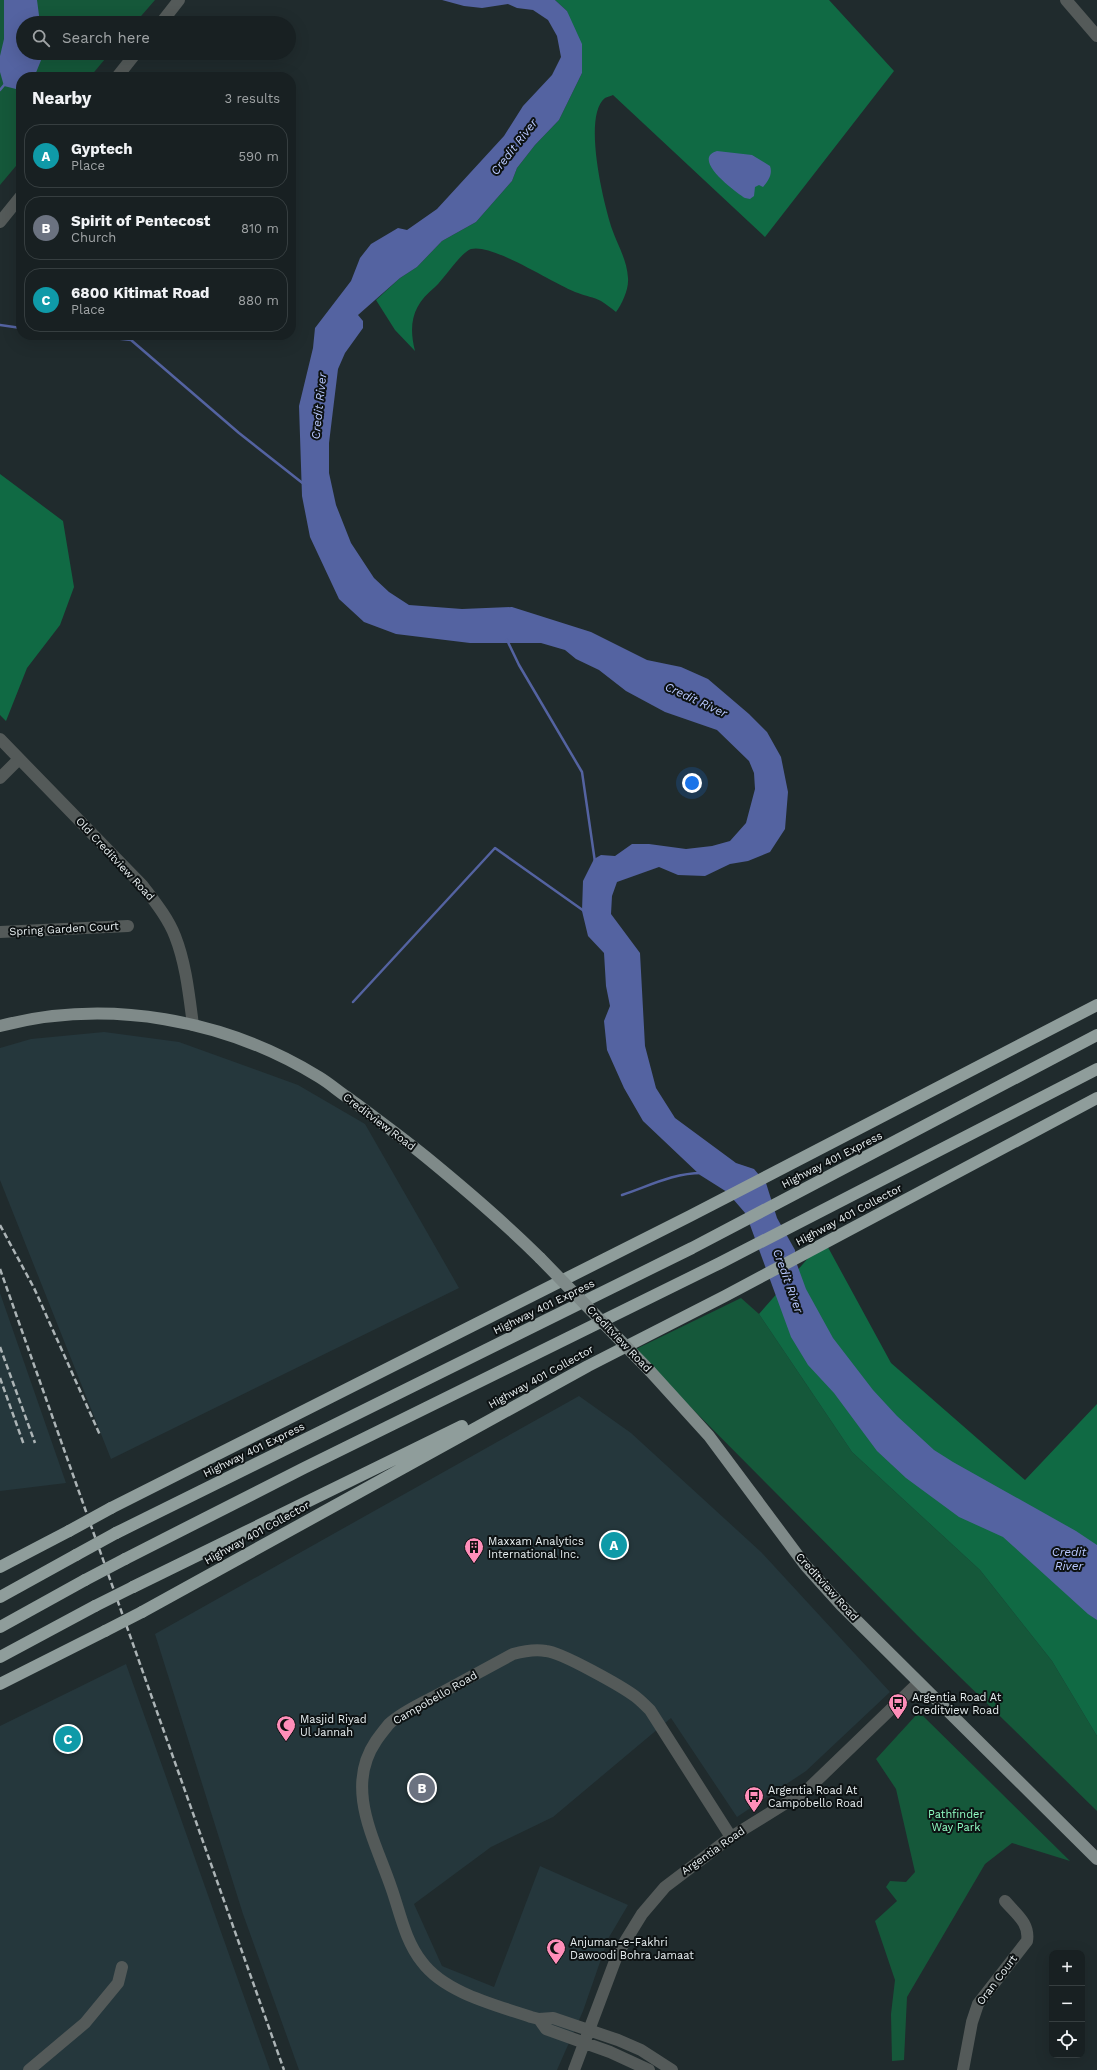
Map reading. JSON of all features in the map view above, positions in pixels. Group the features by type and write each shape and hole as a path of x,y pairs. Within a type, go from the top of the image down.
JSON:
{"highway":[{"path":"0,1567 111,1508 690,1216 1097,1005"},
{"name":"Highway 401 Express","path":"0,1597 116,1534 708,1239 1015,1080 1097,1035"},
{"path":"0,1627 125,1559 304,1468 720,1263 1055,1092 1097,1069"},
{"name":"Highway 401 Collector","path":"0,1684 142,1612 588,1366 725,1296 1097,1098"},
{"path":"0,1657 132,1587 588,1366"}],"main road":[{"name":"Creditview Road","path":"0,1026 53,1016 96,1013 134,1015 193,1025 244,1040 320,1077 390,1128 472,1195 540,1258 650,1371 709,1436 805,1565 841,1605 1097,1859"}],"street":[{"path":"166,16 179,0"},
{"path":"1066,0 1097,36"},
{"path":"121,72 130,60"},
{"path":"0,222 16,202"},
{"name":"Old Creditview Road","path":"0,739 144,886 163,912 175,935 183,962 193,1025"},
{"path":"0,778 19,759"},
{"name":"Spring Garden Court","path":"0,932 128,926"},
{"name":"Campobello Road","path":"672,2070 641,2050 588,2030 553,2018 539,2019 495,2005 459,1991 444,1982 422,1963 406,1932 392,1887 365,1815 363,1794 366,1760 376,1741 390,1723 423,1702 513,1654 537,1650 557,1653 636,1697 650,1710 731,1837"},
{"name":"Argentia Road","path":"574,2070 618,1953 642,1914 665,1887 731,1837 807,1790 918,1683"},
{"name":"Oran Court","path":"963,2070 972,2022 978,2004 1027,1941 1028,1932 1026,1924 1005,1901"},
{"path":"29,2070 85,2024 118,1983 122,1967"},
{"name":"Campobello Road","path":"539,2019 546,2029 583,2044 610,2052 648,2070"}],"shaded area":[{"path":"104,1032 179,1042 298,1085 365,1124 459,1288 111,1459 0,1180 0,1048 31,1039"},
{"path":"0,1293 66,1483 0,1491"},
{"path":"579,1396 631,1433 761,1552 890,1692 806,1771 737,1817 671,1718 553,1817 491,1847 414,1904 442,1966 494,1987 540,1866 628,1905 608,1939 583,2011 557,2070 299,2070 243,1914 155,1634"},
{"path":"126,1664 270,2070 0,2070 0,1726"}],"green space":[{"path":"0,0 155,0 141,16 16,16 16,60 104,60 94,72 16,72 16,166 0,185"},
{"path":"555,0 829,0 894,71 765,237 613,95 605,98 598,108 595,123 597,161 608,217 624,259 628,278 625,296 616,312 605,303 568,289 508,258 494,252 481,249 471,249 457,260 417,308 412,323 415,351 395,330 376,300 400,278 417,267 442,241 476,222 512,181 517,168 535,145 559,120 582,73 567,11"},
{"path":"0,474 63,521 74,587 60,625 27,668 6,721 0,715"},
{"path":"824,1240 891,1363 1025,1480 1097,1404 1097,1736 1052,1661 980,1570 852,1452 759,1314"},
{"path":"741,1298 759,1314 852,1452 980,1570 1052,1661 1097,1736 1097,1811 917,1635 634,1350"},
{"name":"Pathfinder Way Park","path":"919,1712 1070,1861 1012,1843 985,1864 907,1997 904,2060 892,2061 891,2014 895,1980 875,1921 897,1901 886,1887 890,1881 906,1882 915,1872 896,1789 876,1759"}],"water":[{"path":"4,0 37,0 39,16 16,16 16,60 41,60 36,72 16,72 16,89 4,86 0,72 0,56 4,39"},
{"name":"Credit River","path":"442,0 555,0 567,11 582,44 582,73 559,120 535,145 517,168 512,181 476,222 442,241 417,267 400,278 358,315 363,321 363,328 345,353 338,369 329,443 329,473 336,505 351,543 374,578 389,592 409,605 462,609 512,607 591,632 647,660 681,667 708,679 749,714 767,732 781,757 788,792 785,829 770,852 748,861 730,864 705,876 678,875 659,867 617,882 612,896 611,914 640,953 645,1046 656,1088 675,1118 736,1163 754,1169 766,1183 777,1218 795,1250 795,1259 806,1289 833,1338 873,1390 897,1416 934,1450 1076,1531 1097,1545 1097,1620 1088,1614 1003,1537 959,1517 906,1478 877,1451 834,1393 808,1365 791,1337 746,1214 727,1192 700,1175 643,1121 624,1088 607,1050 604,1021 610,1006 606,986 604,953 588,936 582,911 583,881 594,859 601,855 615,856 632,844 649,844 686,849 712,846 730,841 746,823 755,789 754,773 749,761 717,730 665,712 626,691 599,670 576,659 565,650 541,643 470,643 396,634 364,622 339,599 310,537 302,496 299,406 313,348 315,328 351,281 360,258 371,244 398,228 407,230 437,209 504,136 523,106 552,75 561,57 557,36 548,20 533,10 517,8 508,4 482,8 464,6"},
{"path":"717,151 752,155 770,166 771,172 768,180 763,187 759,185 755,187 754,196 750,199 745,198 733,190 712,168 709,161 710,155"}],"waterway":[{"path":"0,90 5,84"},
{"path":"0,325 16,327"},
{"path":"131,340 239,433 305,485"},
{"name":"Credit River","path":"507,640 519,665 582,772 595,862"},
{"path":"353,1002 495,848 584,911"},
{"path":"622,1195 681,1175 702,1173"}],"railway":[{"path":"0,1225 34,1288 100,1435"},
{"path":"0,1269 284,2070"},
{"path":"0,1347 35,1443"},
{"path":"0,1378 24,1445"}],"place":[{"name":"Gyptech","path":"614,1545"},
{"name":"Maxxam Analytics International Inc.","path":"474,1564"},
{"name":"Argentia Road At Creditview Road","path":"898,1720"},
{"name":"6800 Kitimat Road","path":"68,1739"},
{"name":"Masjid Riyad Ul Jannah","path":"286,1742"},
{"name":"Spirit of Pentecost","path":"422,1788"},
{"name":"Argentia Road At Campobello Road","path":"754,1813"},
{"name":"Anjuman-e-Fakhri Dawoodi Bohra Jamaat","path":"556,1965"}]}
